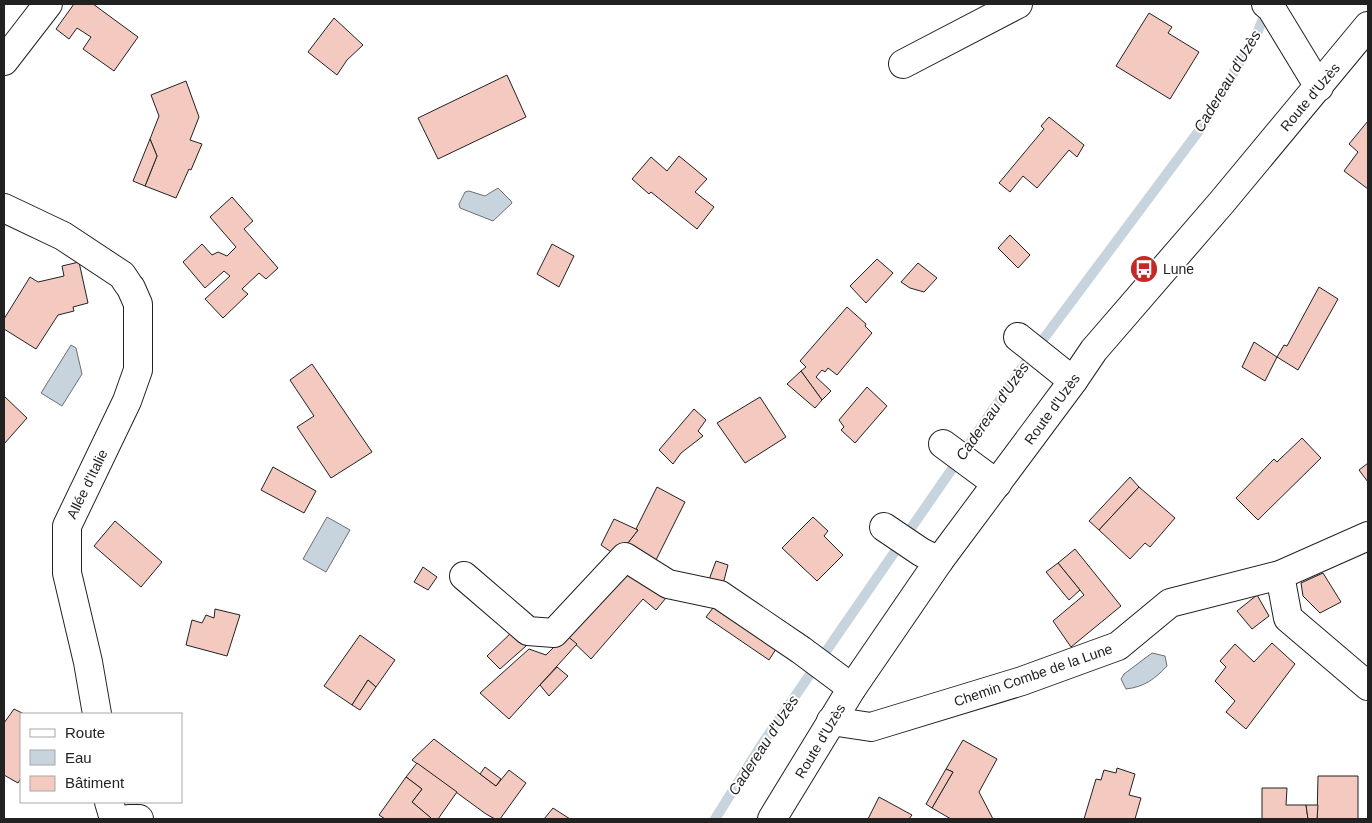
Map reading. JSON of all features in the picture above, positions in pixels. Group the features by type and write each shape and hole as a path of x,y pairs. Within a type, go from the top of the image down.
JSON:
{"street":[{"path":"4,61 48,4"},
{"path":"903,64 1018,4"},
{"path":"1269,6 1319,87"},
{"name":"Route d'Uzès","path":"772,819 831,721 844,682 986,476 1074,381 1094,350 1319,87 1368,26"},
{"name":"Allée d'Italie","path":"4,208 63,236 122,276 138,304 138,370 127,401 67,526 67,573 88,662 97,713"},
{"path":"1018,337 1074,381"},
{"path":"943,444 986,476"},
{"path":"884,527 930,557"},
{"name":"Chemin Combe de la Lune","path":"831,721 871,727 1022,681 1118,646 1170,603 1280,575 1368,536"},
{"path":"464,576 528,631 554,633 625,557 668,584 720,595 844,682"},
{"path":"1280,575 1288,618 1368,686"},
{"path":"109,803 114,819"},
{"path":"129,819 139,819"}],"water":[{"path":"498,188 512,203 493,221 460,208 459,204 465,192 469,191 485,196"},
{"path":"71,345 76,348 82,374 62,406 41,393"},
{"path":"327,517 350,530 326,572 303,559"},
{"path":"1152,653 1165,656 1167,666 1149,682 1126,689 1121,679 1124,674"}],"building":[{"path":"74,4 93,4 138,37 114,71 83,49 91,37 77,28 69,39 56,29"},
{"path":"1149,13 1172,27 1168,33 1199,52 1170,99 1116,66"},
{"path":"334,18 363,45 347,60 337,75 308,52"},
{"path":"507,75 526,117 438,159 418,118"},
{"path":"186,81 199,117 190,140 202,144 176,198 145,186 157,156 150,139 159,116 151,95"},
{"path":"1049,117 1084,145 1077,157 1069,150 1037,188 1023,176 1010,192 999,183 1044,129 1041,126"},
{"path":"1368,121 1368,189 1344,171 1358,152 1349,144"},
{"path":"150,139 157,156 145,186 133,181"},
{"path":"679,156 707,179 695,192 714,207 697,229 651,192 649,194 632,179 651,157 667,171"},
{"path":"232,197 253,221 244,229 278,268 266,279 259,273 242,289 248,294 223,318 205,299 230,276 224,271 205,288 183,262 202,244 212,255 218,252 227,256 236,247 210,217"},
{"path":"1010,235 1030,255 1018,268 998,248"},
{"path":"552,244 574,256 559,287 537,274"},
{"path":"877,259 893,273 866,303 850,286"},
{"path":"79,262 88,303 73,307 74,311 58,315 36,349 4,329 4,319 30,277 38,282 64,276 62,266"},
{"path":"918,263 937,278 924,292 910,288 901,282"},
{"path":"1319,287 1338,299 1298,370 1277,357 1284,345 1287,346"},
{"path":"847,307 866,324 865,326 872,333 837,375 828,368 825,372 822,370 816,377 831,391 822,400 801,371 806,367 800,361"},
{"path":"1254,342 1277,357 1265,381 1242,367"},
{"path":"312,364 372,452 331,478 297,427 314,416 290,380"},
{"path":"801,371 822,400 815,408 787,384"},
{"path":"867,387 887,406 855,443 841,430 844,427 839,420"},
{"path":"4,396 27,418 4,444"},
{"path":"760,397 786,437 745,463 717,423"},
{"path":"694,409 706,420 698,431 703,436 681,453 673,464 659,450"},
{"path":"1302,438 1321,458 1258,520 1236,498 1274,459 1277,462"},
{"path":"1368,463 1368,482 1359,470"},
{"path":"273,467 316,491 304,513 261,490"},
{"path":"1130,477 1139,487 1099,530 1089,521"},
{"path":"657,487 685,502 653,566 624,548 638,530 636,529"},
{"path":"1139,487 1175,518 1150,547 1145,543 1130,559 1099,530"},
{"path":"813,517 828,531 824,536 843,555 817,581 782,548"},
{"path":"614,519 638,530 624,548 620,558 601,545"},
{"path":"115,521 162,562 141,587 94,546"},
{"path":"1075,549 1121,606 1071,647 1053,621 1084,595 1058,563"},
{"path":"716,561 728,565 722,588 707,585"},
{"path":"1058,563 1080,590 1069,600 1046,572"},
{"path":"423,567 437,577 428,590 414,582"},
{"path":"626,568 666,598 656,610 643,599 591,659 566,635"},
{"path":"1323,573 1341,602 1320,613 1303,596 1301,583"},
{"path":"1257,595 1269,616 1252,629 1237,611"},
{"path":"716,604 778,646 769,660 706,617"},
{"path":"215,609 240,615 227,656 186,645 192,620 202,623 206,615 214,618"},
{"path":"512,632 526,646 500,669 487,656"},
{"path":"360,635 395,660 376,687 368,680 352,705 324,686"},
{"path":"566,635 577,644 509,719 480,693 529,649 546,655"},
{"path":"1272,643 1295,664 1246,729 1226,712 1235,701 1215,681 1226,667 1220,661 1235,644 1254,662"},
{"path":"557,667 568,676 549,696 540,685"},
{"path":"368,680 376,687 360,710 352,705"},
{"path":"14,709 22,713 20,713 20,780 18,783 4,775 4,723"},
{"path":"434,739 496,786 509,770 526,783 500,819 495,819 486,814 412,760"},
{"path":"963,740 997,759 979,792 993,819 951,819 932,808 953,772 946,769"},
{"path":"417,763 457,792 438,819 432,819 412,802 422,789 406,777"},
{"path":"485,767 501,779 496,786 480,774"},
{"path":"1117,768 1135,774 1129,795 1141,798 1135,819 1084,819 1096,779 1101,780 1104,770 1116,773"},
{"path":"946,769 953,772 932,808 926,804"},
{"path":"1318,776 1358,776 1358,819 1317,819"},
{"path":"406,777 422,789 412,802 430,819 385,819 379,815"},
{"path":"1262,788 1287,788 1286,805 1306,805 1308,819 1262,819"},
{"path":"879,797 912,815 909,819 868,819"},
{"path":"1306,805 1318,805 1317,819 1308,819"},
{"path":"553,808 570,819 544,819"}],"waterway":[{"name":"Cadereau d'Uzès","path":"715,819 762,744 1021,369 1201,128 1258,31 1267,9"}],"place":[{"name":"Lune","path":"1144,269"}]}
